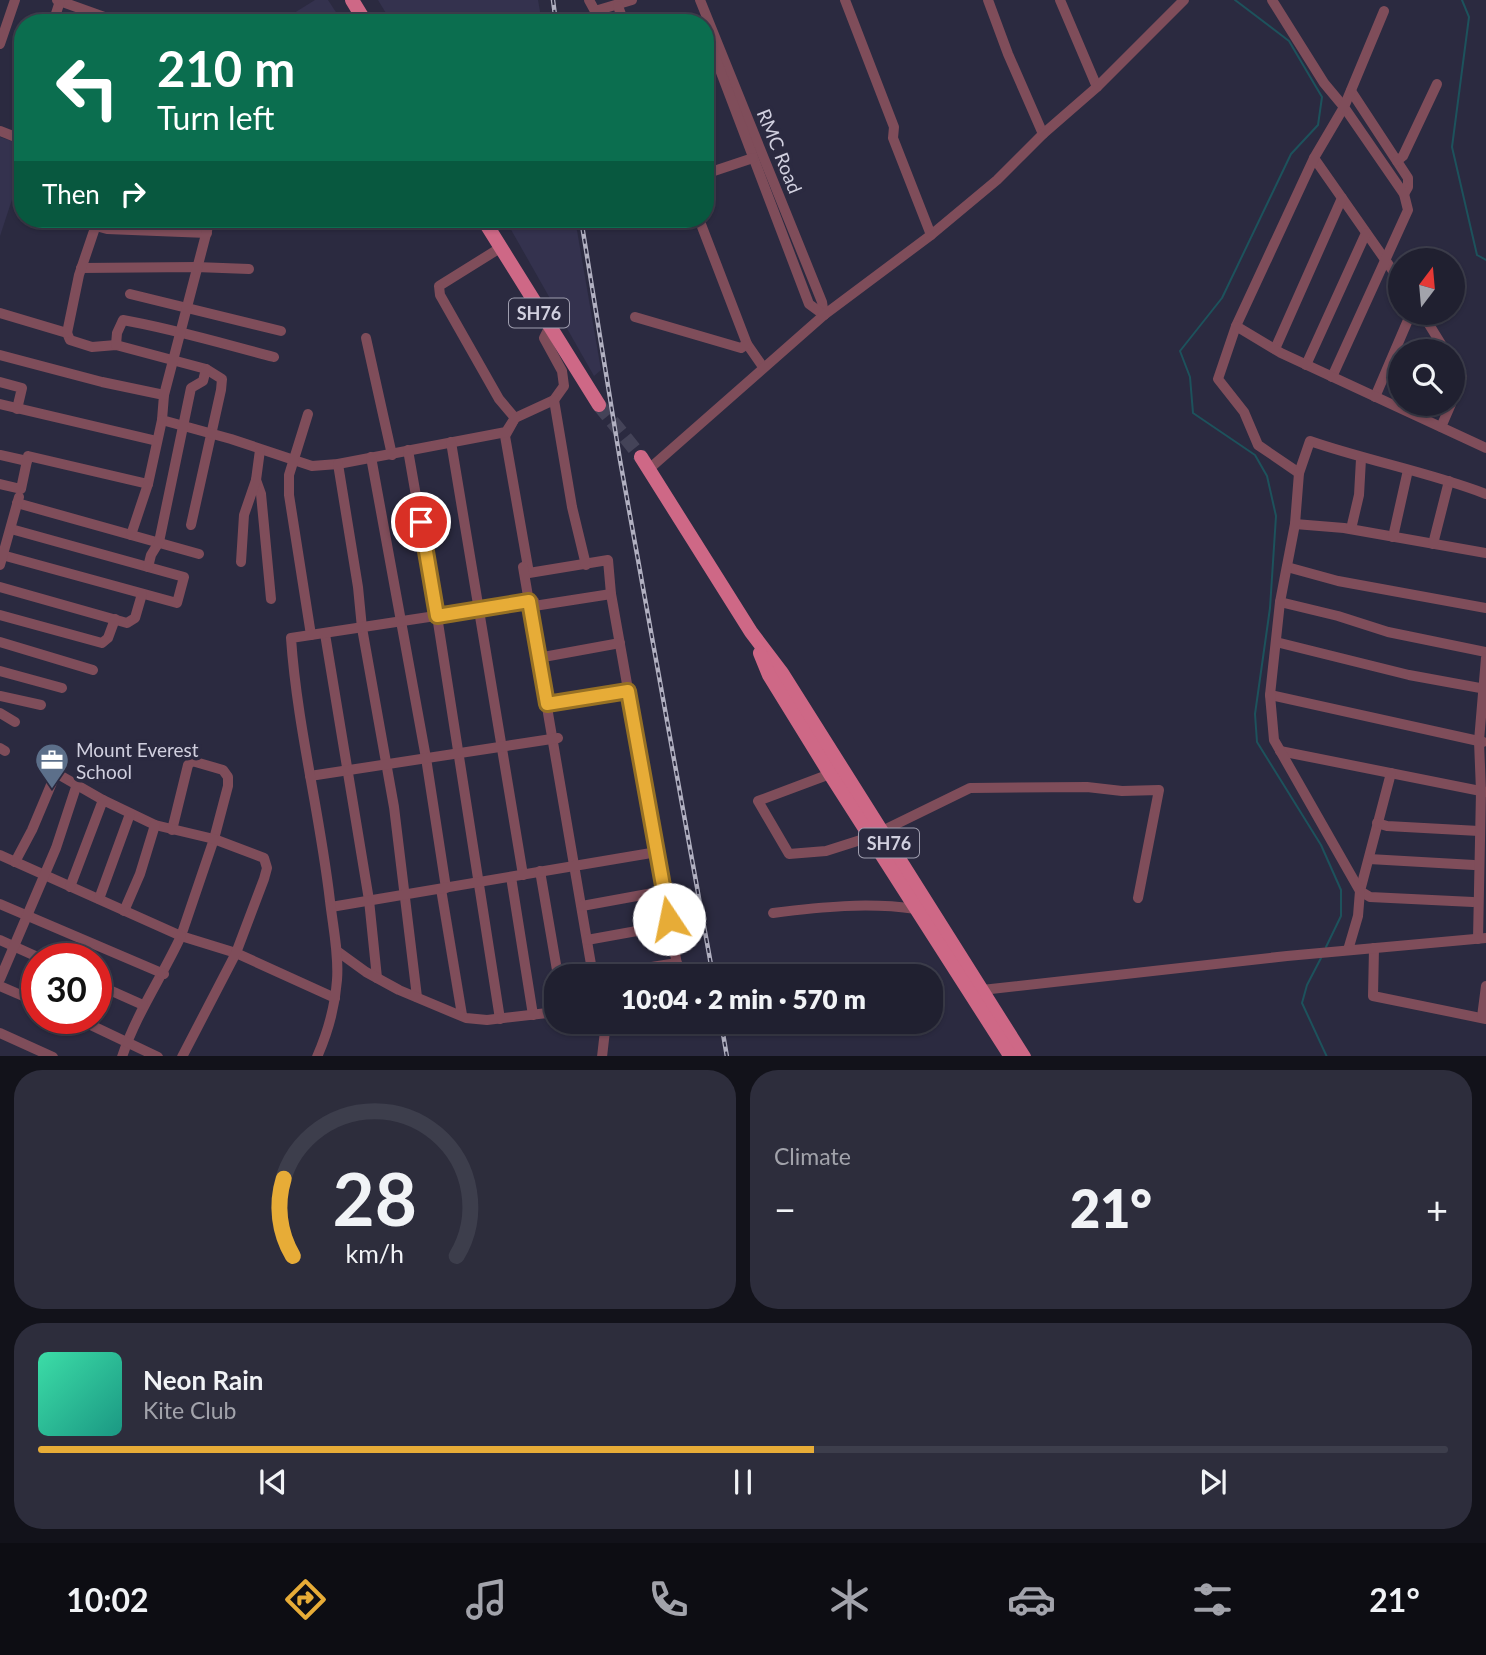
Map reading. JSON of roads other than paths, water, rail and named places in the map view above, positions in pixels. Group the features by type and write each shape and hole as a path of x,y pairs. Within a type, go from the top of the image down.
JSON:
{"main road":[{"name":"SH76","path":"488,228 599,405"},
{"name":"SH76","path":"645,463 751,632 782,673 873,829 977,993 1024,1056"},
{"path":"751,632 769,675 830,774 873,829 916,909 977,993 1011,1056"}],"street":[{"path":"0,44 15,0"},
{"path":"59,0 88,14"},
{"path":"589,0 595,11 632,0"},
{"path":"845,0 894,127 893,138 931,235"},
{"path":"988,0 1043,134"},
{"path":"1060,0 1097,87"},
{"path":"645,463 718,411 763,367 824,315 931,235 997,180 1043,134 1097,87 1184,0"},
{"path":"1272,0 1324,83 1344,107 1404,194 1408,210 1332,377"},
{"path":"618,6 621,14"},
{"path":"1299,473 1258,445 1244,412 1218,379 1236,326 1314,158 1344,107 1384,11"},
{"name":"RMC Road","path":"714,33 822,302 824,315"},
{"name":"RMC Road","path":"714,56 809,304 824,315"},
{"path":"1397,161 1403,156 1437,84"},
{"path":"1351,91 1408,178 1408,187 1404,194"},
{"path":"714,171 753,158"},
{"path":"1314,158 1388,265"},
{"path":"1275,349 1342,198"},
{"path":"95,228 81,268 67,333 70,340 92,347 116,345 206,369 222,379 191,525"},
{"path":"106,228 207,233"},
{"path":"131,535 148,484 162,420 164,395 208,228"},
{"path":"702,228 747,344 763,367"},
{"path":"1306,365 1366,233"},
{"path":"500,248 439,286 440,295 481,368 514,418"},
{"path":"81,268 249,269"},
{"path":"130,294 281,331"},
{"path":"0,313 67,333"},
{"path":"635,317 741,348 747,344"},
{"path":"116,345 117,332 123,320 180,330 213,342 274,357"},
{"path":"1236,326 1306,365 1388,401"},
{"path":"1375,397 1405,326"},
{"path":"162,420 312,466 392,455 506,432 514,418 554,400 564,386 562,371 544,338 549,328"},
{"path":"366,338 392,455"},
{"path":"0,355 164,395"},
{"path":"148,567 150,555 159,542 191,388 202,381 206,369"},
{"path":"0,382 22,388 17,409"},
{"path":"554,400 572,507 586,565"},
{"path":"0,404 157,441"},
{"path":"308,414 289,475 289,495 311,635"},
{"path":"1424,416 1486,448"},
{"path":"1441,427 1446,416"},
{"path":"514,418 505,436 595,964"},
{"path":"499,433 527,573"},
{"path":"451,442 523,875"},
{"path":"1473,902 1370,897 1360,891 1274,740 1270,695 1280,602 1295,524 1299,473 1310,442 1486,494"},
{"path":"242,562 244,515 256,480 260,450"},
{"path":"408,450 437,616 500,1019"},
{"path":"0,455 27,461"},
{"path":"7,531 184,577 177,603 1,560 7,531 21,489 28,456 148,484"},
{"path":"371,457 426,758 462,1016"},
{"path":"1351,529 1359,495 1361,459"},
{"path":"338,464 406,896 417,998"},
{"path":"1393,537 1408,470"},
{"path":"256,480 261,494 271,599"},
{"path":"1433,544 1449,481"},
{"path":"0,484 21,489"},
{"path":"17,503 199,554"},
{"path":"1295,524 1351,529 1486,553"},
{"path":"527,573 608,561 611,594 677,963 671,964"},
{"path":"1287,567 1338,581 1486,608"},
{"path":"0,587 127,623 133,621 142,594"},
{"path":"317,1056 327,1034 335,998 338,978 337,950 321,826 298,701 291,638 480,609 611,594"},
{"path":"1280,602 1388,632 1486,652"},
{"path":"0,615 102,643 108,638 115,619"},
{"path":"325,634 370,901 377,978"},
{"path":"0,642 93,670"},
{"path":"1276,642 1409,675 1485,688"},
{"path":"541,657 620,643"},
{"path":"977,993 1323,952 1482,938 1479,831 1483,791 1486,658"},
{"path":"0,671 62,688"},
{"path":"550,704 628,691"},
{"path":"1270,695 1483,742"},
{"path":"0,696 41,705"},
{"path":"0,713 15,722"},
{"path":"310,776 556,739"},
{"path":"1280,751 1483,791"},
{"path":"122,1056 143,1006 164,974 181,936 229,786 228,777 223,770 192,761 188,765 172,830"},
{"path":"15,862 56,773 155,825 214,839 264,858 267,868 236,953 182,1056"},
{"path":"1348,950 1358,916 1360,891 1391,773"},
{"path":"830,774 758,801 789,855 826,851 970,788 1087,787 1122,791 1159,790 1138,898"},
{"path":"0,979 56,848 77,784"},
{"path":"70,887 103,800"},
{"path":"99,900 130,814"},
{"path":"1377,823 1387,826 1479,831"},
{"path":"124,911 141,874 155,825"},
{"path":"331,909 657,852"},
{"path":"0,855 181,936 236,953 335,998"},
{"path":"1369,859 1479,870"},
{"path":"511,879 540,874"},
{"path":"540,874 556,964"},
{"path":"511,879 533,1015"},
{"path":"584,906 664,891"},
{"path":"0,904 164,974"},
{"path":"773,913 853,904 886,904 916,909"},
{"path":"590,939 670,925"},
{"path":"0,940 21,949"},
{"path":"1374,948 1373,996 1484,1018 1486,986"},
{"path":"337,950 377,978 462,1016 487,1020 544,1014"},
{"path":"0,986 21,995"},
{"path":"112,991 143,1006"},
{"path":"0,1032 53,1056"},
{"path":"112,1034 158,1056"},
{"path":"602,1056 605,1034"}],"waterway":[{"path":"1235,0 1289,41 1322,97 1318,125 1291,154 1222,298 1180,351 1190,377 1193,413 1255,455 1267,476 1276,516 1270,608 1255,714 1257,742 1321,845 1341,890 1341,916 1326,947"},
{"path":"1462,0 1469,17 1452,147 1477,255 1486,260"},
{"path":"1321,958 1307,985 1302,1003 1327,1056"}],"tunnel":[{"path":"599,405 641,457"}],"railway":[{"path":"553,0 555,14"},
{"path":"582,228 620,460 711,964"},
{"path":"723,1034 727,1056"}],"place":[{"name":"Mount Everest School","path":"52,790"}]}
